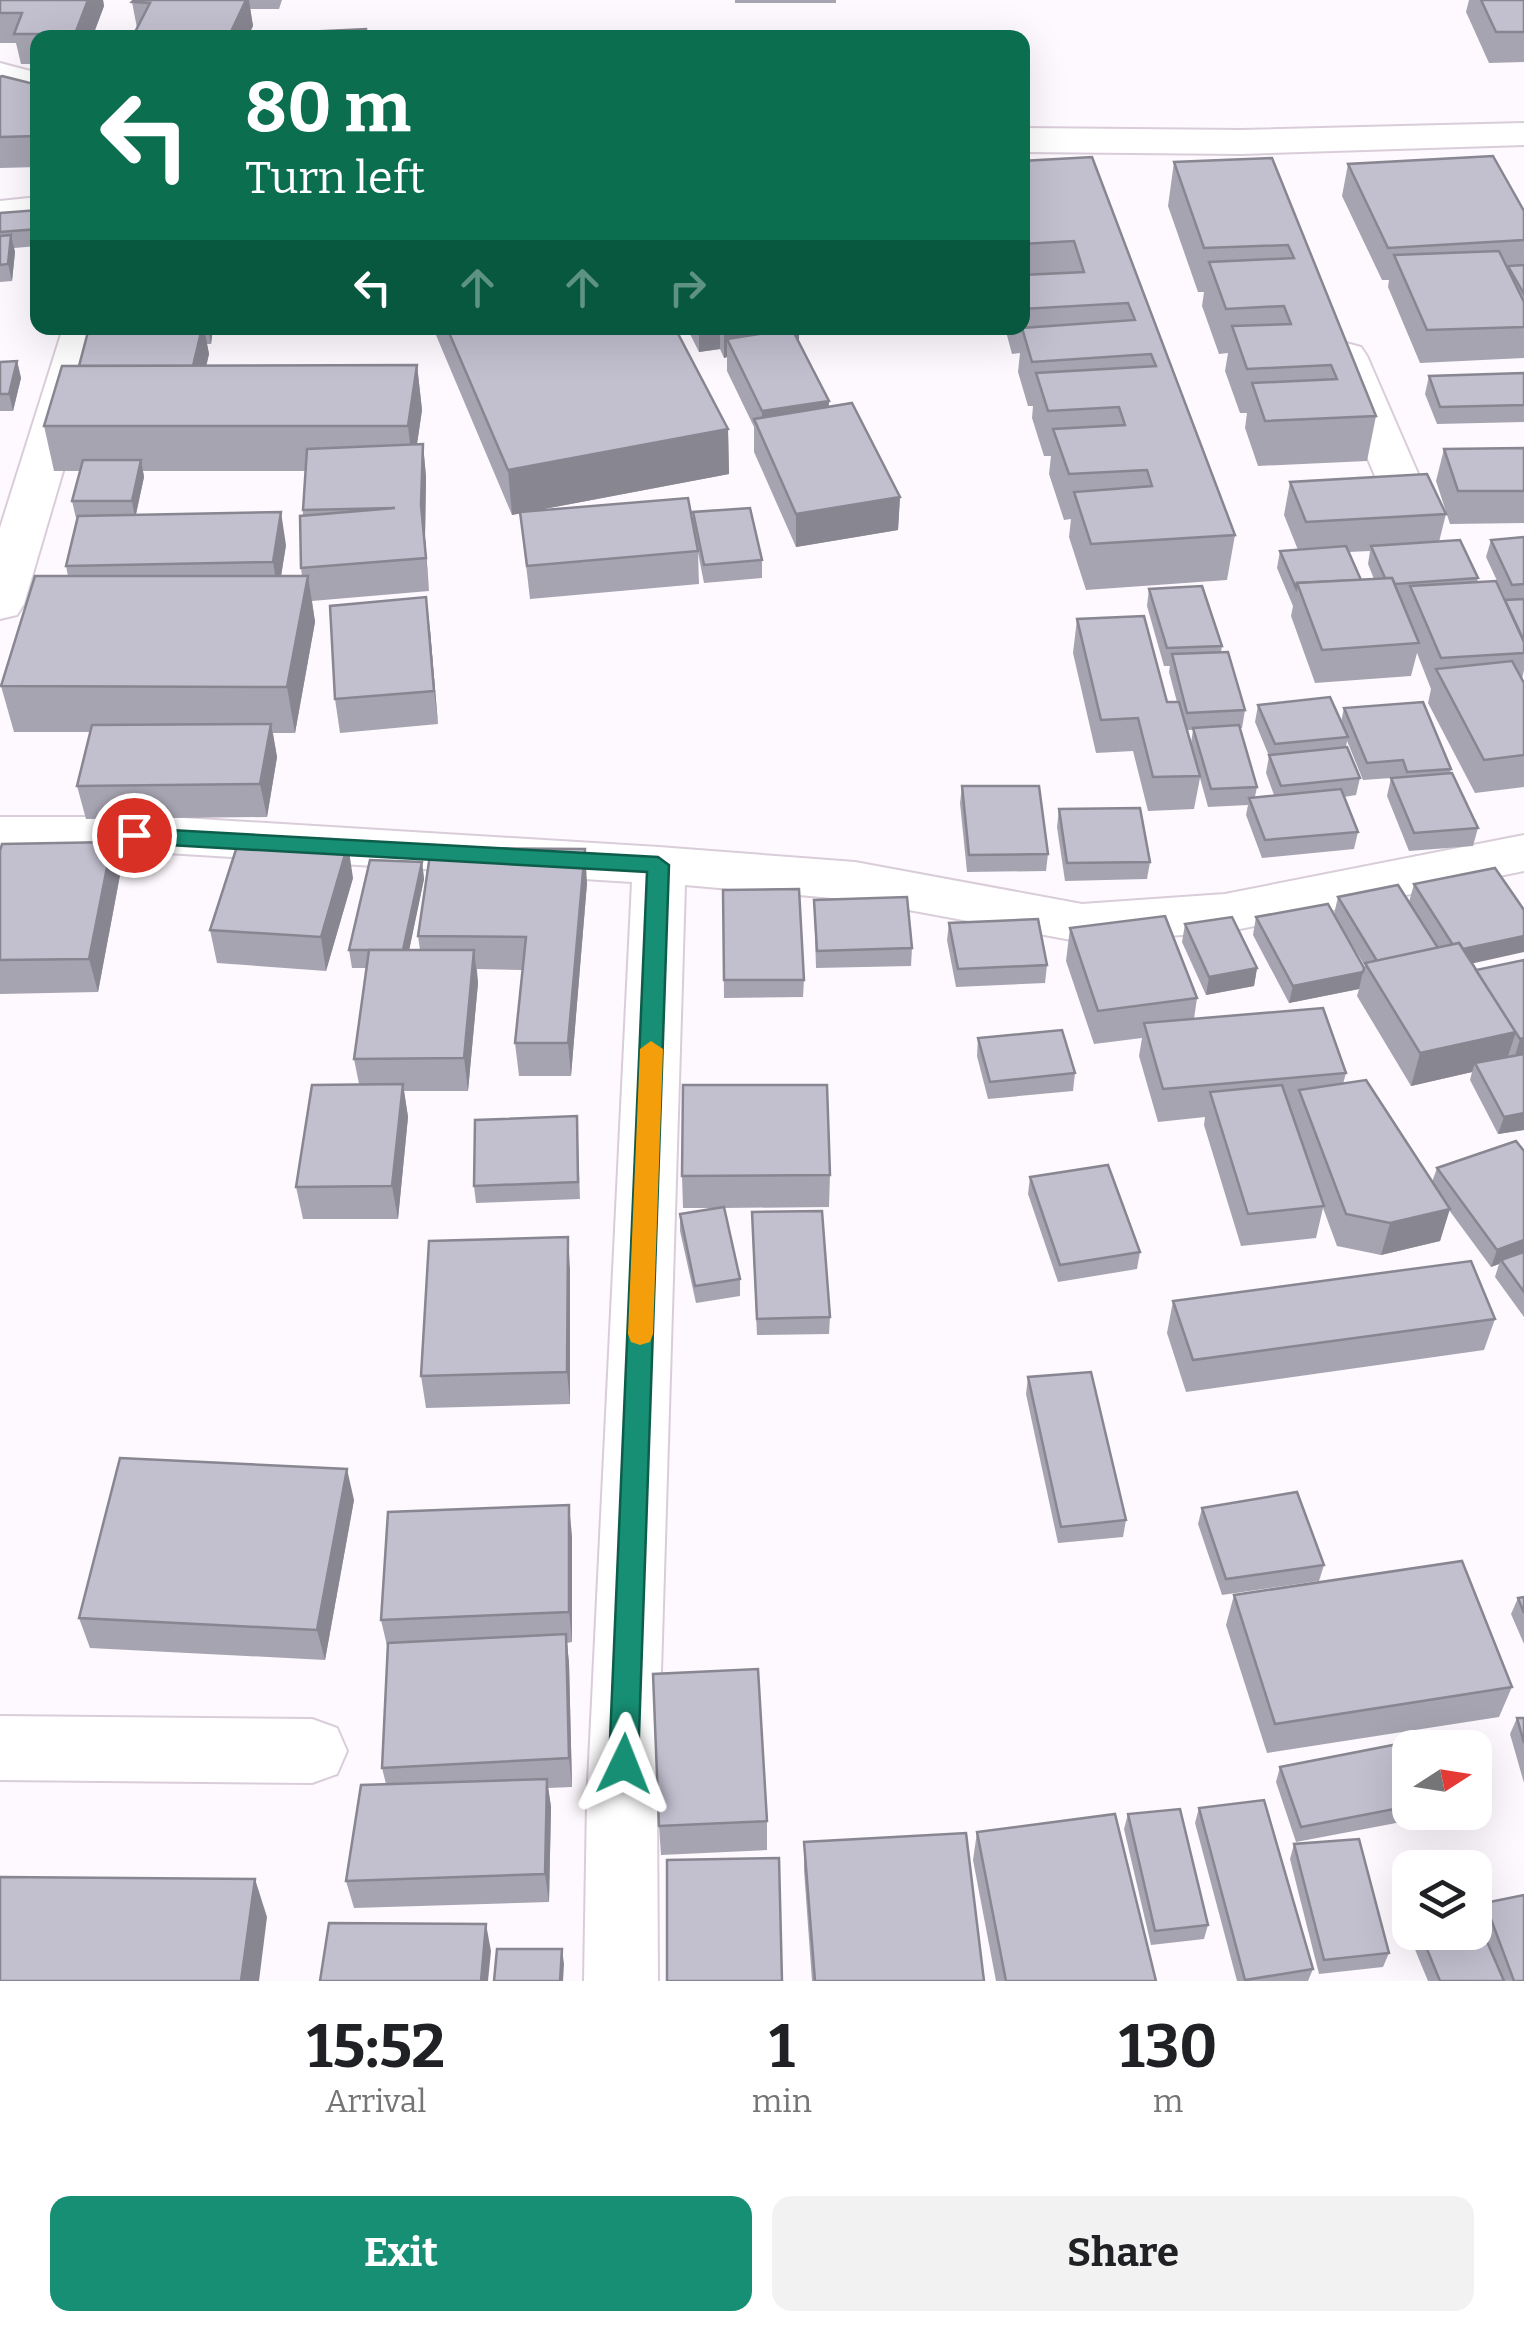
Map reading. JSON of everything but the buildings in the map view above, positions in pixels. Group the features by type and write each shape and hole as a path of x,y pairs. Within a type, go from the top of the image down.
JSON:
{"street":[{"path":"0,74 30,83"},
{"path":"1030,141 1251,160 1524,134"},
{"path":"0,213 30,210"},
{"path":"1328,317 1397,476"},
{"path":"0,604 82,335"},
{"path":"0,836 167,835 855,881 1082,924 1225,914 1325,890 1524,853"},
{"path":"621,1981 622,1803 658,865"},
{"path":"0,1748 312,1752"}],"slow traffic":[{"path":"640,1334 651,1049"}],"route":[{"path":"134,835 658,865 624,1764"}]}
